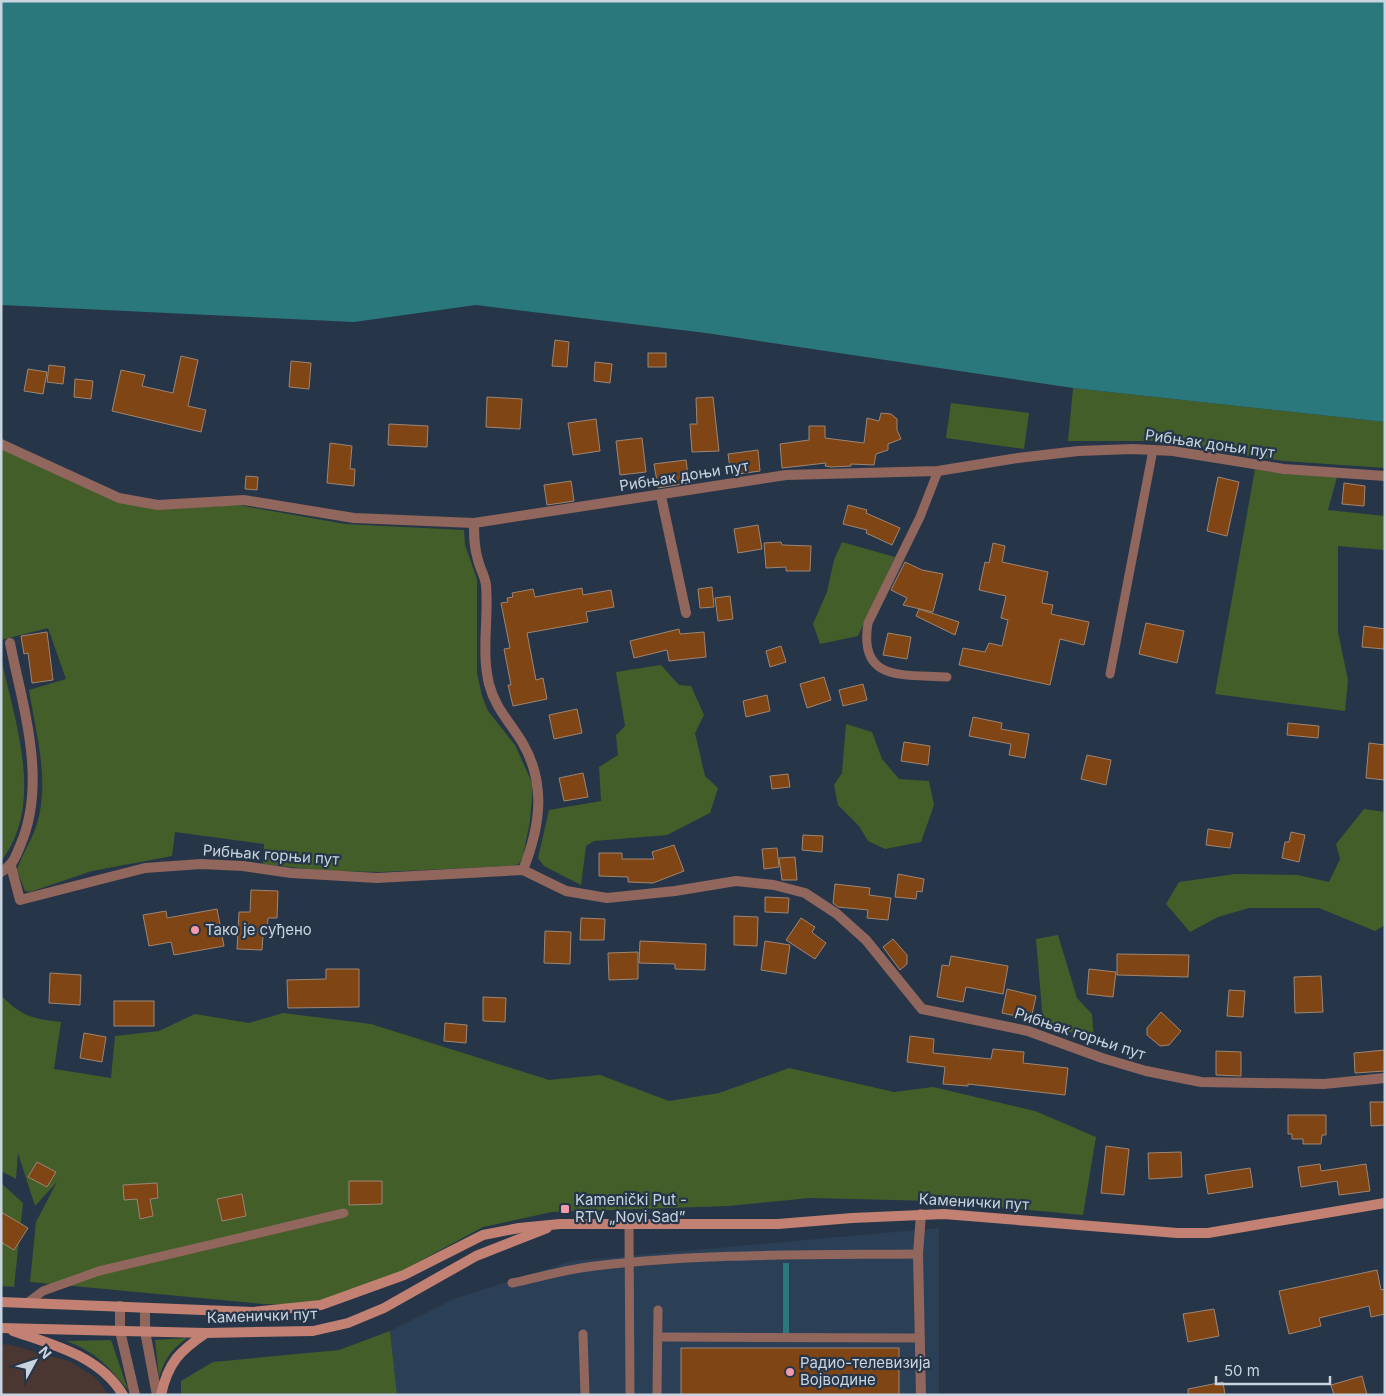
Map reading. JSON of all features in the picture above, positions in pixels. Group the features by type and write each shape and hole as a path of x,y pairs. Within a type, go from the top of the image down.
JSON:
{"main road":[{"name":"Каменички пут","path":"1,1302 253,1312 321,1305 404,1275 483,1235 519,1228 560,1224 778,1224 921,1214 1019,1219 1177,1233 1208,1233 1385,1202"},
{"name":"Каменички пут","path":"3,1328 206,1333 314,1332 348,1323 384,1308 476,1256 560,1224"},
{"path":"3,1328 72,1353 102,1369 123,1395"},
{"path":"159,1395 165,1376 174,1361 185,1348 206,1333"}],"street":[{"name":"Рибњак доњи пут","path":"1,444 119,498 158,505 244,500 354,518 474,523 661,496 786,475 938,471 1018,458 1078,451 1153,450 1284,469 1385,476"},
{"path":"661,496 686,613"},
{"path":"474,523 474,546 486,585 485,665 489,685 498,709 522,743 539,784 539,808 535,830 523,870"},
{"path":"1,872 11,866 27,831 34,790 31,754 10,643"},
{"name":"Рибњак горњи пут","path":"11,866 20,900 145,868 200,864 243,866 291,873 377,878 523,870 566,891 607,898 675,891 736,881 774,885 804,893 837,914 866,940 922,1009 1028,1031 1102,1058 1146,1071 1202,1082 1324,1084 1385,1078"},
{"path":"921,1214 918,1254 922,1395"},
{"path":"120,1306 120,1331 135,1395"},
{"path":"144,1308 145,1331 159,1395"}],"lane":[{"path":"1110,674 1153,450"},
{"path":"938,471 920,518 868,623 866,637 870,659 884,671 947,676"},
{"path":"27,1303 42,1291 99,1271 344,1212"},
{"path":"629,1224 630,1395"},
{"path":"512,1283 592,1266 630,1262 715,1257 918,1254"},
{"path":"657,1395 658,1310"},
{"path":"583,1334 585,1395"},
{"path":"658,1337 920,1338"}],"shaded area":[{"path":"1,1 1385,1 1385,422 1073,388 706,333 476,305 354,322 1,305"},
{"path":"1073,388 1385,422 1385,468 1284,461 1153,441 1068,441"},
{"path":"951,403 1029,413 1024,449 946,438"},
{"path":"1,449 113,500 135,506 168,509 238,505 345,524 464,530 465,545 477,579 477,673 482,696 488,711 515,745 533,785 530,821 523,856 519,864 512,866 381,872 327,871 263,864 264,844 175,832 172,856 92,871 30,892 25,891 17,870 37,824 41,808 42,791 38,740 29,690 66,679 48,628 1,640"},
{"path":"1255,469 1284,474 1337,477 1328,510 1385,516 1385,550 1338,546 1338,632 1348,680 1345,711 1215,694"},
{"path":"842,542 895,557 858,636 820,644 813,624 827,592 834,560"},
{"path":"1,657 19,734 24,788 22,814 14,838 1,861"},
{"path":"661,665 679,685 691,686 704,715 695,733 705,776 718,788 710,813 667,835 594,841 586,846 581,885 544,866 538,858 549,810 601,801 599,767 618,755 616,735 625,726 616,672"},
{"path":"846,724 872,732 882,759 899,779 929,781 934,805 921,842 885,849 868,841 859,826 838,805 834,785 842,773"},
{"path":"1364,809 1385,812 1385,925 1375,931 1319,908 1249,908 1218,917 1190,932 1166,904 1179,882 1235,874 1298,875 1329,882 1340,859 1336,844"},
{"path":"1058,935 1077,998 1092,1014 1094,1041 1043,1022 1036,939"},
{"path":"1,995 21,1012 35,1018 61,1022 54,1069 111,1078 115,1036 159,1031 195,1014 249,1023 283,1013 371,1024 549,1080 600,1075 669,1101 719,1093 789,1068 894,1092 933,1087 1035,1111 1096,1137 1083,1215 934,1201 810,1198 728,1206 552,1212 483,1227 394,1275 311,1305 263,1304 30,1282 36,1222 57,1182 35,1206 18,1153 16,1179 1,1171"},
{"path":"1,1183 23,1203 14,1287 1,1286"},
{"path":"939,1228 939,1395 397,1395 390,1331 454,1299 572,1261"},
{"path":"783,1263 789,1263 789,1333 783,1333"},
{"path":"390,1331 397,1395 181,1395 181,1381 213,1362 339,1350"},
{"path":"187,1338 169,1355 159,1378 155,1340"},
{"path":"111,1340 128,1390 114,1373 94,1355 67,1341"},
{"path":"1,1344 69,1361 96,1378 109,1395 1,1395"}],"building":[{"path":"555,340 569,342 567,367 552,366"},
{"path":"648,353 666,353 666,367 648,367"},
{"path":"181,356 198,360 188,406 206,410 201,432 112,411 121,370 145,375 142,386 173,393"},
{"path":"291,361 311,363 309,389 289,387"},
{"path":"595,362 612,364 610,383 594,381"},
{"path":"49,365 65,367 63,384 47,382"},
{"path":"28,369 47,372 43,394 24,391"},
{"path":"75,379 93,381 91,399 74,397"},
{"path":"487,397 522,399 520,429 486,427"},
{"path":"713,397 719,451 692,452 690,424 697,424 696,398"},
{"path":"881,413 891,414 897,419 897,430 901,439 888,444 888,450 876,454 874,465 851,464 851,466 831,467 825,466 826,463 782,468 780,444 809,440 809,426 825,426 825,438 864,443 867,418 879,421"},
{"path":"596,419 600,451 573,455 568,423"},
{"path":"389,424 428,426 427,447 388,445"},
{"path":"642,438 646,472 620,475 616,441"},
{"path":"330,443 352,446 350,469 355,469 354,486 327,483"},
{"path":"758,450 760,471 731,475 728,454"},
{"path":"686,460 689,483 658,488 654,464"},
{"path":"246,476 258,477 257,490 245,489"},
{"path":"1218,477 1239,482 1227,536 1207,531"},
{"path":"571,481 574,501 547,505 544,485"},
{"path":"1344,483 1365,486 1364,506 1342,504"},
{"path":"848,505 867,510 866,513 900,528 892,545 866,533 867,530 843,524"},
{"path":"758,525 762,549 738,553 734,529"},
{"path":"781,542 782,545 811,546 810,571 786,571 786,567 766,568 764,543"},
{"path":"993,543 1005,546 1002,562 1048,572 1042,603 1053,605 1051,614 1089,622 1084,645 1060,639 1050,685 959,665 963,648 985,652 989,643 1002,646 1008,620 1001,618 1006,596 979,590 985,562 989,563"},
{"path":"905,562 922,570 943,574 933,612 903,605 907,598 891,590"},
{"path":"712,587 714,607 700,608 698,589"},
{"path":"582,588 583,595 611,590 614,607 586,612 588,622 527,633 536,680 543,678 547,699 513,706 508,685 511,685 504,649 510,648 501,603 508,602 507,598 513,597 512,593 533,589 535,597"},
{"path":"730,596 733,619 718,621 715,598"},
{"path":"919,609 959,622 955,635 916,616"},
{"path":"1146,623 1184,631 1177,663 1139,654"},
{"path":"1364,626 1385,629 1384,649 1362,647"},
{"path":"679,629 680,634 704,632 706,657 669,661 667,650 634,658 630,641"},
{"path":"47,632 53,680 32,683 28,653 24,654 21,636"},
{"path":"888,633 911,637 907,659 883,655"},
{"path":"781,646 786,662 770,667 766,651"},
{"path":"824,677 831,700 807,708 800,684"},
{"path":"863,684 867,700 843,706 839,690"},
{"path":"767,695 770,711 746,717 743,701"},
{"path":"577,709 582,733 554,739 549,715"},
{"path":"973,717 1002,723 1001,729 1029,734 1025,758 1009,755 1011,744 969,736"},
{"path":"1288,723 1319,726 1318,738 1287,735"},
{"path":"904,742 930,746 928,765 901,761"},
{"path":"1369,743 1385,745 1385,780 1366,778"},
{"path":"1087,755 1111,760 1106,785 1081,779"},
{"path":"583,773 588,797 564,801 559,778"},
{"path":"788,774 790,787 772,789 770,776"},
{"path":"1208,829 1233,833 1230,848 1206,845"},
{"path":"1291,832 1305,835 1299,862 1282,858 1285,842 1289,842"},
{"path":"803,835 823,836 822,852 802,850"},
{"path":"674,845 684,871 653,883 628,882 628,877 599,876 599,853 622,853 622,859 654,859 652,852"},
{"path":"777,848 779,867 764,869 762,849"},
{"path":"795,857 797,880 782,880 779,858"},
{"path":"898,874 924,879 922,892 917,891 916,899 895,897"},
{"path":"835,884 870,888 869,895 891,898 888,920 867,918 868,910 838,907 833,903"},
{"path":"251,890 278,891 277,918 268,918 267,934 263,934 262,950 237,949 239,912 250,912"},
{"path":"765,897 789,898 788,913 765,912"},
{"name":"Тако је суђено","path":"217,909 224,946 174,955 171,942 149,946 143,915 166,911 167,918"},
{"path":"734,916 758,917 757,946 734,945"},
{"path":"581,918 605,919 604,940 580,940"},
{"path":"801,918 815,927 812,932 826,943 815,959 786,940"},
{"path":"545,931 571,932 570,964 544,963"},
{"path":"893,939 907,955 907,964 900,970 883,947"},
{"path":"640,941 706,944 705,970 675,969 675,964 639,963"},
{"path":"765,941 790,945 786,974 761,970"},
{"path":"638,952 638,979 609,980 608,953"},
{"path":"1117,954 1189,955 1188,977 1117,975"},
{"path":"951,956 1008,966 1003,994 966,987 963,1002 937,997 942,965 949,966"},
{"path":"326,969 359,969 359,1007 288,1008 287,980 326,979"},
{"path":"1089,969 1116,972 1113,997 1087,994"},
{"path":"50,973 81,975 80,1005 49,1003"},
{"path":"1321,976 1323,1012 1295,1013 1294,977"},
{"path":"1007,989 1036,996 1031,1019 1002,1013"},
{"path":"1229,990 1245,991 1243,1017 1227,1016"},
{"path":"483,997 506,998 505,1022 483,1021"},
{"path":"114,1001 154,1001 154,1026 114,1026"},
{"path":"1161,1012 1181,1031 1169,1045 1160,1046 1147,1035 1147,1028"},
{"path":"445,1023 467,1025 466,1043 444,1041"},
{"path":"84,1033 106,1037 102,1062 80,1058"},
{"path":"910,1036 934,1039 933,1053 991,1059 993,1049 1024,1052 1023,1063 1068,1068 1065,1095 968,1084 968,1086 943,1084 945,1067 907,1062"},
{"path":"1385,1050 1385,1071 1355,1073 1354,1053"},
{"path":"1216,1051 1241,1052 1241,1076 1216,1075"},
{"path":"1370,1102 1385,1102 1385,1125 1371,1126"},
{"path":"1288,1115 1326,1115 1326,1135 1322,1135 1321,1144 1303,1144 1303,1139 1292,1139 1292,1134 1288,1134"},
{"path":"1106,1146 1129,1149 1124,1195 1101,1193"},
{"path":"1181,1152 1182,1177 1149,1179 1148,1153"},
{"path":"37,1162 56,1172 47,1187 28,1177"},
{"path":"1320,1164 1321,1171 1366,1164 1370,1191 1339,1195 1337,1181 1301,1187 1298,1167"},
{"path":"1250,1168 1253,1187 1208,1194 1205,1175"},
{"path":"349,1181 382,1181 382,1204 349,1205"},
{"path":"157,1183 158,1198 150,1199 153,1216 140,1219 137,1199 124,1200 123,1185"},
{"path":"242,1194 246,1216 222,1221 217,1199"},
{"path":"1,1212 28,1228 14,1250 1,1242"},
{"path":"1377,1270 1381,1290 1385,1289 1385,1314 1371,1317 1369,1306 1319,1318 1321,1326 1289,1334 1279,1291"},
{"path":"1214,1309 1219,1336 1188,1342 1183,1314"},
{"name":"Радио-телевизија Војводине","path":"681,1348 899,1348 899,1395 681,1395"},
{"path":"1362,1376 1367,1395 1334,1395 1331,1385"},
{"path":"1223,1382 1225,1395 1188,1395 1188,1389"}],"place":[{"name":"Тако је суђено","path":"195,930"},
{"name":"Kamenički Put - RTV „Novi Sad”","path":"565,1209"},
{"name":"Радио-телевизија Војводине","path":"790,1372"}]}
